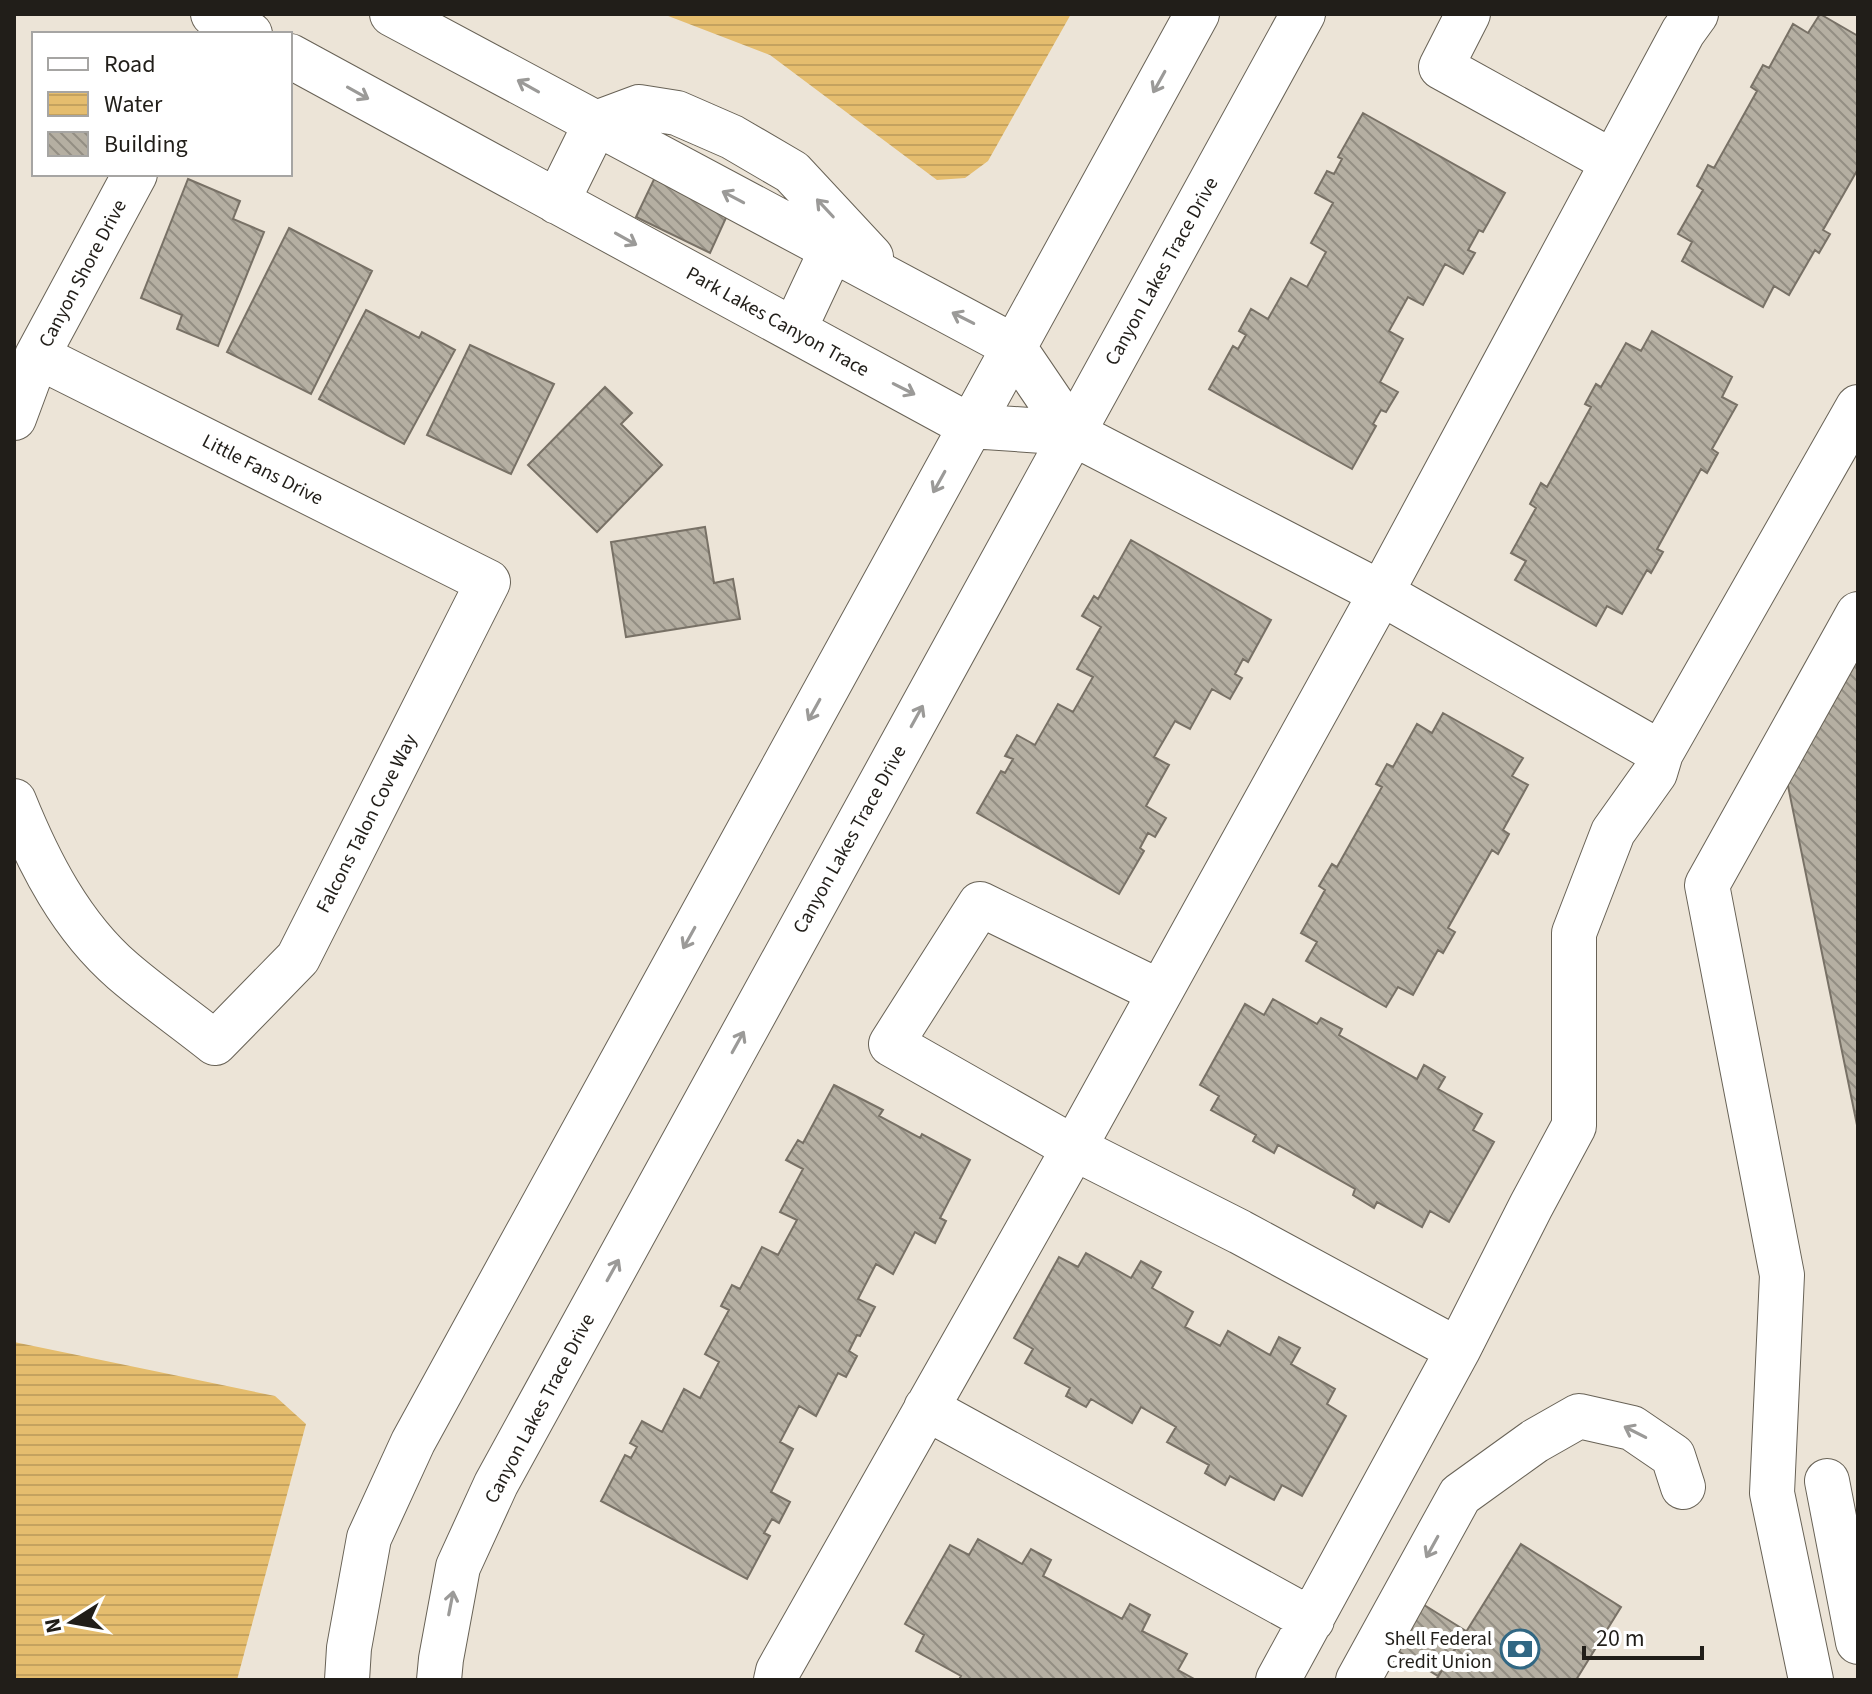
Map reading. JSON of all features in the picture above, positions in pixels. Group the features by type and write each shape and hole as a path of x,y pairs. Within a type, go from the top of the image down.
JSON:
{"street":[{"path":"392,14 1013,346 1072,433 1381,593 1661,753"},
{"path":"347,1680 349,1648 369,1538 413,1442 1197,14"},
{"name":"Canyon Lakes Trace Drive","path":"439,1680 458,1567 496,1484 1303,14"},
{"path":"1468,14 1441,67 1613,162"},
{"path":"776,1680 778,1671 1074,1148 1381,593 1690,16"},
{"name":"Park Lakes Canyon Trace","path":"292,57 970,426 1072,433"},
{"path":"557,202 596,123 639,107 677,113 732,137 792,172 898,285"},
{"name":"Canyon Shore Drive","path":"14,418 37,356 134,176"},
{"path":"794,330 832,249"},
{"name":"Little Fans Drive","path":"37,356 488,582"},
{"path":"1278,1680 1458,1350 1574,1126 1574,933 1613,832 1655,773 1661,753 1858,407"},
{"name":"Falcons Talon Cove Way","path":"14,801 35,852 73,915 121,969 215,1043 298,958 488,582"},
{"path":"1811,1680 1772,1493 1782,1275 1707,885 1858,614"},
{"path":"1160,992 980,904 891,1044 1074,1148 1240,1232 1458,1350"},
{"path":"926,1408 1312,1620"},
{"path":"1358,1680 1460,1495 1535,1441 1579,1416 1632,1428 1673,1456 1683,1487"},
{"path":"1772,1493 1842,1477 1858,1642"}],"water":[{"path":"663,14 1071,14 988,161 965,178 937,180 770,55"},
{"path":"14,1342 275,1396 306,1424 237,1680 14,1680"}],"building":[{"path":"1820,14 1858,36 1858,169 1823,230 1830,234 1819,253 1815,250 1789,295 1774,286 1763,307 1682,261 1692,242 1678,234 1703,190 1697,186 1708,165 1714,168 1757,91 1751,87 1763,65 1769,68 1793,24 1808,33"},
{"path":"1363,113 1505,193 1483,232 1479,230 1468,250 1475,253 1463,274 1445,264 1423,305 1408,297 1389,331 1403,339 1380,382 1398,392 1386,412 1381,410 1373,424 1376,426 1352,469 1209,389 1233,346 1238,349 1246,335 1239,331 1251,309 1268,319 1291,278 1307,287 1326,252 1311,243 1333,203 1315,193 1327,171 1334,174 1342,159 1338,157"},
{"path":"657,173 730,209 710,253 636,217"},
{"path":"188,179 240,201 233,219 264,232 218,346 177,329 182,315 141,298"},
{"path":"289,228 372,271 311,394 227,352"},
{"path":"366,310 419,338 422,332 455,350 404,444 319,399"},
{"path":"1652,331 1732,377 1722,397 1737,405 1712,449 1718,453 1707,473 1701,469 1657,549 1663,552 1651,573 1647,570 1622,614 1607,606 1596,626 1515,580 1526,561 1511,553 1536,508 1530,504 1541,483 1547,487 1591,407 1585,404 1596,384 1601,387 1626,343 1641,351"},
{"path":"470,345 554,384 511,474 427,435"},
{"path":"605,387 632,413 621,424 662,465 597,532 528,465"},
{"path":"705,527 714,583 733,579 740,619 626,637 611,542"},
{"path":"1131,540 1271,620 1248,662 1243,659 1235,674 1242,678 1230,699 1212,689 1190,729 1175,721 1154,757 1169,765 1146,806 1166,818 1155,837 1148,833 1140,848 1144,851 1119,894 977,813 1001,771 1005,773 1013,759 1005,756 1017,735 1035,745 1058,704 1073,712 1093,677 1077,669 1101,627 1082,616 1094,596 1098,599"},
{"path":"1858,655 1858,1130 1787,781"},
{"path":"1443,713 1523,758 1512,776 1528,785 1503,830 1509,834 1498,854 1492,850 1448,928 1455,932 1443,953 1438,950 1413,995 1398,987 1386,1007 1306,961 1317,942 1301,933 1325,890 1319,886 1332,864 1337,867 1382,787 1376,784 1387,764 1393,767 1417,724 1432,733"},
{"path":"1273,999 1317,1024 1321,1018 1342,1029 1339,1035 1417,1079 1424,1065 1445,1077 1438,1089 1482,1114 1473,1130 1494,1142 1449,1222 1430,1211 1422,1227 1377,1202 1374,1208 1353,1195 1355,1189 1278,1145 1274,1153 1253,1141 1256,1135 1211,1110 1219,1096 1200,1085 1245,1004 1264,1015"},
{"path":"834,1085 883,1110 879,1116 920,1138 922,1134 970,1160 940,1218 946,1221 935,1243 915,1232 893,1274 876,1264 858,1299 875,1307 849,1351 857,1356 846,1377 838,1373 816,1416 799,1406 780,1442 793,1449 771,1492 790,1502 779,1523 772,1519 764,1533 770,1536 747,1579 601,1501 625,1455 631,1458 637,1447 630,1443 642,1421 662,1432 684,1389 700,1398 719,1362 705,1354 729,1310 721,1306 732,1285 740,1289 762,1247 778,1255 797,1220 780,1212 803,1169 786,1160 798,1140 803,1143"},
{"path":"1086,1253 1131,1278 1141,1261 1161,1272 1152,1288 1193,1312 1185,1327 1220,1346 1228,1331 1270,1355 1279,1337 1300,1348 1291,1364 1335,1389 1327,1404 1346,1416 1302,1496 1282,1485 1274,1500 1230,1476 1225,1485 1205,1473 1209,1465 1167,1442 1176,1427 1141,1407 1132,1423 1091,1399 1086,1407 1066,1396 1070,1388 1025,1363 1033,1349 1014,1338 1059,1257 1078,1267"},
{"path":"978,1539 1022,1564 1031,1549 1051,1560 1043,1576 1122,1619 1130,1604 1150,1615 1142,1631 1187,1654 1178,1670 1196,1680 959,1680 961,1676 916,1651 924,1635 905,1624 950,1545 969,1555"},
{"path":"1521,1544 1621,1607 1576,1680 1436,1680"},
{"path":"1421,1603 1466,1631 1438,1676 1393,1648"}],"place":[{"name":"Shell Federal Credit Union","path":"1520,1649"}]}
